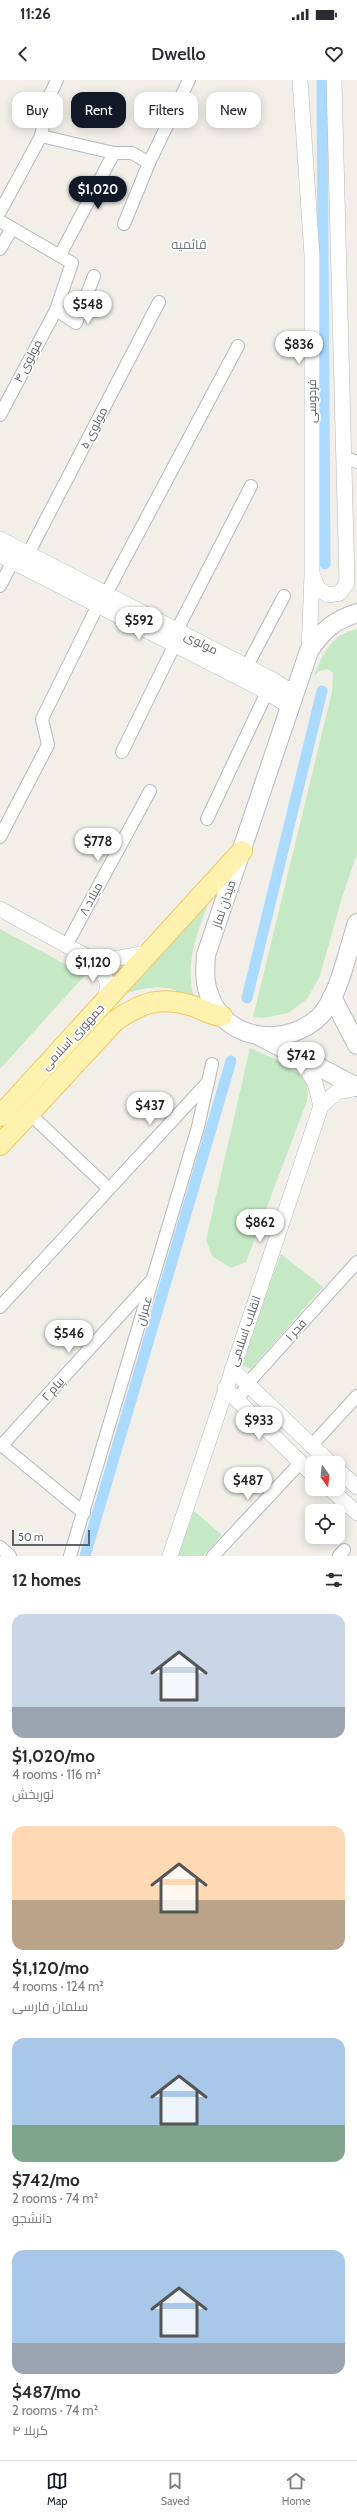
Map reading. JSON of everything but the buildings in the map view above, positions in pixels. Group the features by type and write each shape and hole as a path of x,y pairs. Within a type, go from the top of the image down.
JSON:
{"main road":[{"name":"میدان نماز","path":"357,613 339,619 321,633 309,651 206,955 204,977 210,998 222,1016 240,1030 260,1036 282,1036 303,1029 320,1016 332,997 357,923"},
{"name":"جمهوری اسلامی","path":"0,1116 242,851"},
{"path":"332,997 357,1045"},
{"name":"جمهوری اسلامی","path":"0,1145 115,1021 128,1012 146,1003 166,1000 222,1016"},
{"path":"260,1036 300,1059 357,1087"}],"street":[{"path":"0,212 41,136 50,97 57,80"},
{"path":"124,224 149,164 190,80"},
{"name":"فردوسی","path":"300,80 312,255 312,575 309,651"},
{"path":"312,575 318,589 328,595 340,593 346,583 334,80"},
{"path":"41,136 114,153 132,153 149,164"},
{"path":"0,221 60,255 114,153"},
{"path":"0,249 12,228"},
{"name":"مولوی ۴","path":"0,415 56,310 72,263 60,255"},
{"path":"56,310 76,323 94,276"},
{"name":"مولوی ۵","path":"28,554 159,302"},
{"path":"0,837 48,745 42,719 102,599 238,346"},
{"path":"343,457 357,462"},
{"path":"122,752 176,637 251,486"},
{"name":"مولوی","path":"0,539 28,554 102,599"},
{"path":"0,586 6,558"},
{"name":"مولوی","path":"6,558 102,599 270,686 293,700"},
{"path":"346,560 357,587"},
{"path":"247,666 284,596"},
{"name":"مولوی","path":"176,637 247,666 270,686"},
{"path":"207,819 270,686"},
{"name":"میلاد ۸","path":"67,944 150,791"},
{"path":"0,909 67,944 97,962 108,983 105,1002"},
{"path":"97,962 151,952"},
{"path":"300,1059 315,1083 321,1106 337,1092 357,1087"},
{"name":"عمران","path":"70,1556 198,1128 212,1064"},
{"path":"0,1307 108,1188 209,1082"},
{"name":"انقلاب اسلامی","path":"170,1556 225,1388 321,1106"},
{"path":"29,1113 108,1188"},
{"name":"فجر ۱","path":"238,1400 248,1383 357,1262"},
{"name":"پیام ۲","path":"1,1444 153,1279"},
{"path":"232,1369 322,1456"},
{"path":"225,1388 305,1468"},
{"path":"311,1446 357,1396"},
{"path":"1,1444 84,1513"},
{"path":"213,1556 300,1463"},
{"path":"345,1476 357,1487"},
{"path":"338,1496 357,1513"},
{"path":"0,1547 10,1556"}],"green space":[{"path":"357,629 357,853 342,897 320,976 307,999 288,1013 263,1018 253,1017 332,692 333,673 328,669 319,671 314,676 325,653 335,640 349,631"},
{"path":"208,904 199,928 191,963 192,987 195,1000 177,991 154,987 127,993"},
{"path":"0,929 85,975 0,1069"},
{"path":"250,1048 285,1064 308,1081 307,1101 246,1262 231,1268 212,1256 206,1240"},
{"path":"281,1254 323,1287 251,1369 240,1364"},
{"path":"194,1511 222,1535 203,1556 178,1556"}],"waterway":[{"path":"322,80 325,564"},
{"path":"247,998 322,691"},
{"path":"85,1556 231,1061"}],"district":[{"name":"قائمیه","path":"189,244"}]}
